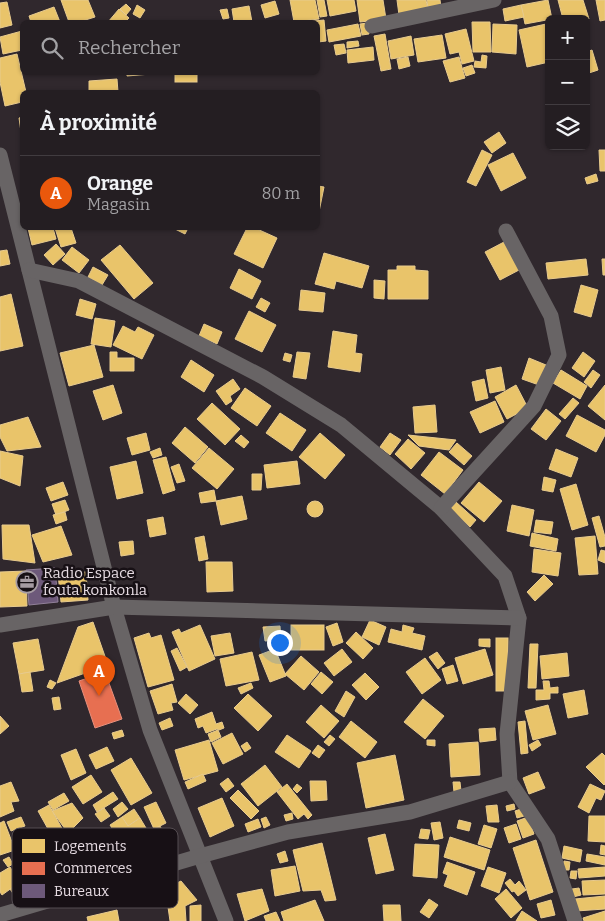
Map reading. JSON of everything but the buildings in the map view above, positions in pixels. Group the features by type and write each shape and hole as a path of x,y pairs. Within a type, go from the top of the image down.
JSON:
{"street":[{"path":"372,26 494,0"},
{"path":"0,155 114,608 150,730 226,921"},
{"path":"441,508 534,406 559,355 551,316 506,231"},
{"path":"29,270 79,281 263,376 341,425 441,508 505,576 520,618 507,734 510,782 548,838 574,921"},
{"path":"0,625 114,608 520,618"},
{"path":"178,863 288,832 410,812 510,782"},
{"path":"0,916 27,908"}],"place":[{"name":"Radio Espace fouta konkonla","path":"27,582"},
{"name":"Orange","path":"99,696"}]}
